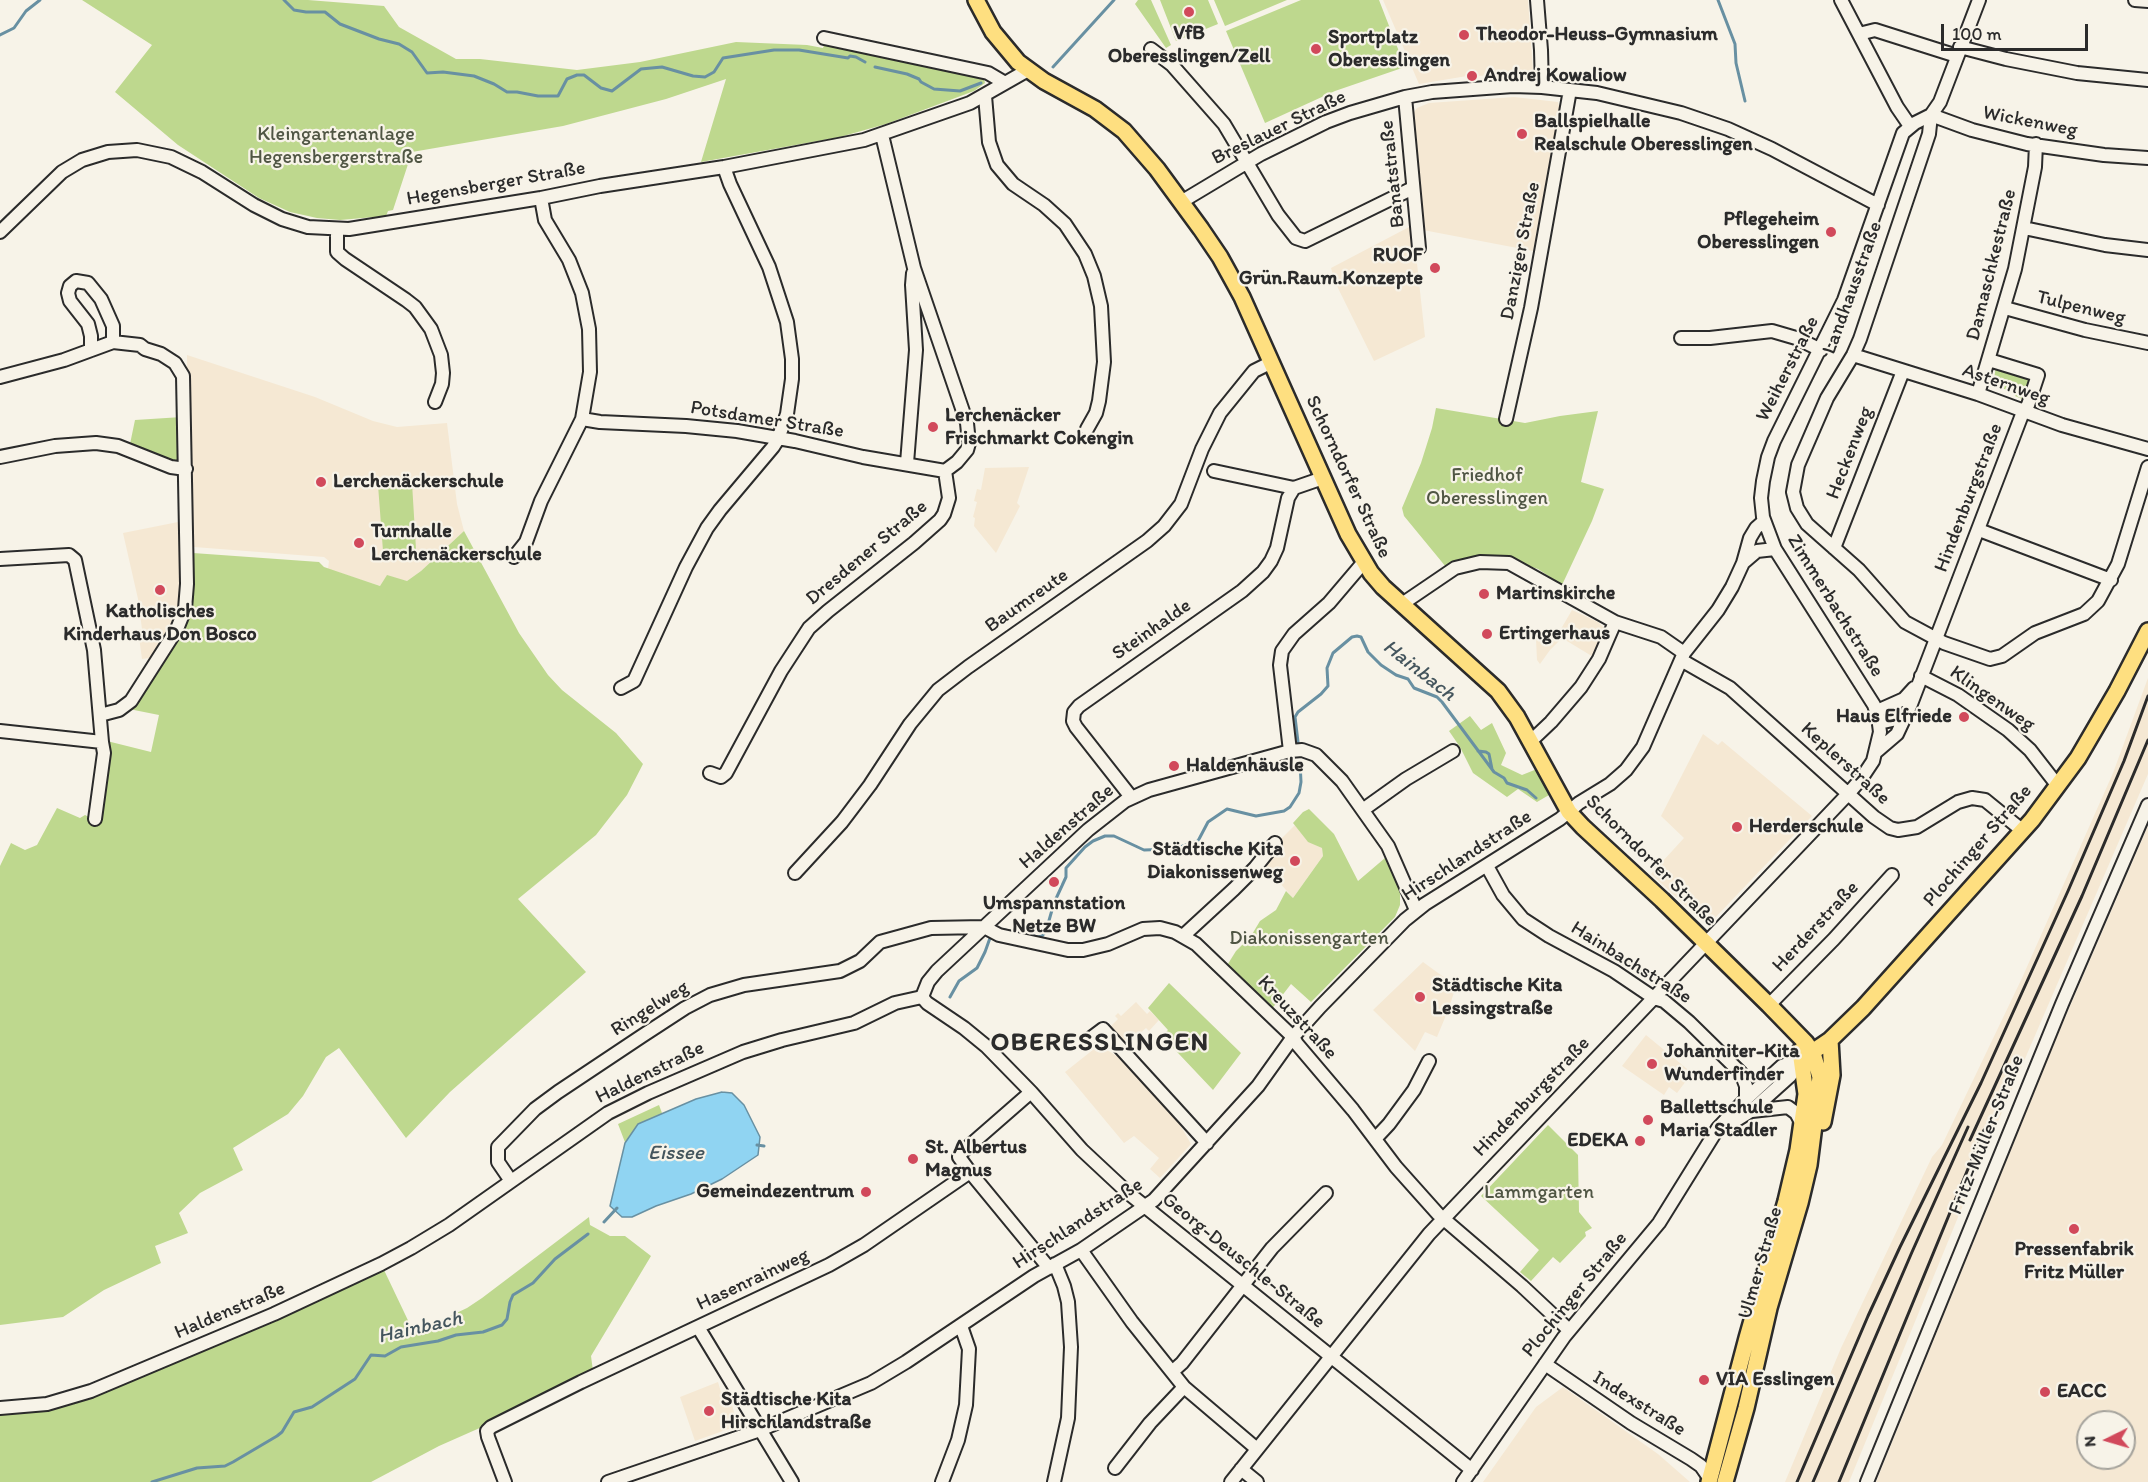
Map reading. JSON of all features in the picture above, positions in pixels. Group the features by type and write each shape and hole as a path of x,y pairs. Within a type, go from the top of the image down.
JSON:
{"main road":[{"name":"Schorndorfer Straße","path":"975,0 1001,44 1044,81 1095,109 1116,124 1140,148 1181,202 1232,278 1363,563 1383,587 1498,691 1518,717 1569,812 1769,1005 1792,1030 1808,1056"},
{"name":"Plochinger Straße","path":"1808,1056 1830,1040 1881,988 2023,831 2058,786 2100,722 2148,631"},
{"path":"1809,1165 1819,1138 1828,1101 1832,1075 1830,1040"},
{"name":"Ulmer Straße","path":"1716,1481 1715,1461 1788,1193 1802,1125 1808,1056"},
{"name":"Ulmer Straße","path":"1716,1481 1746,1408 1768,1314 1809,1165 1820,1077 1808,1056"}],"street":[{"path":"1536,0 1542,50 1542,87"},
{"path":"1841,0 1897,107 1910,126 1931,115"},
{"name":"Landhausstraße","path":"1979,0 1940,102 1931,115 1929,134 1853,355 1827,398 1798,465 1793,483 1794,500 1801,516 1866,577 1900,618 1936,639 1985,658 1995,658 2035,633 2090,610 2098,601 2111,580 2130,531 2148,467"},
{"path":"2135,0 2148,1"},
{"path":"1859,34 1872,30 1882,31 1959,51 2077,73 2148,80"},
{"path":"824,38 988,73 1005,83"},
{"path":"1152,49 1172,65 1216,115 1248,162 1278,215 1296,238 1305,241 1413,188"},
{"name":"Hegensberger Straße","path":"0,232 39,192 69,167 98,154 129,150 160,154 182,162 282,219 308,227 336,230 724,167 882,135 985,96 1028,69"},
{"name":"Breslauer Straße","path":"1181,202 1248,162 1326,122 1362,108 1405,97 1471,88 1542,87 1621,98 1681,113 1728,129 1799,162 1878,206"},
{"name":"Danziger Straße","path":"1506,418 1530,308 1570,90"},
{"path":"985,96 989,142 997,165 1013,184 1044,205 1065,224 1085,254 1094,276 1102,315 1104,362 1096,413 1087,429"},
{"name":"Banatstraße","path":"1405,97 1419,248"},
{"name":"Wickenweg","path":"1931,115 1989,135 2104,155 2148,158"},
{"name":"Weiherstraße","path":"1764,521 1761,498 1768,457 1784,418 1845,300 1903,133 1910,126"},
{"path":"882,135 914,268 969,433 969,442 963,456 945,471"},
{"name":"Damaschkestraße","path":"1978,394 2005,308 2024,228 2035,167 2036,144"},
{"path":"621,688 634,681 686,567 708,528 778,439 785,423 790,399 791,339 782,302 769,267 733,192 724,167"},
{"path":"514,557 526,542 541,501 582,418 590,372 588,318 576,277 545,220 541,198"},
{"path":"2024,228 2105,245 2148,250"},
{"path":"336,230 337,252 415,307 431,328 441,355 443,373 442,384 435,402"},
{"path":"914,268 912,285 916,350"},
{"path":"91,350 89,328 83,316 70,301 68,293 70,286 76,281 88,283 101,299 113,326 113,342"},
{"path":"907,463 916,350 926,301"},
{"name":"Tulpenweg","path":"2005,308 2085,330 2148,343"},
{"path":"1681,339 1772,331 1796,338 1821,350"},
{"path":"0,377 64,360 113,342 140,345 171,359 179,367 183,376 187,584 182,619 166,648 128,704 119,710 100,715"},
{"name":"Asternweg","path":"1853,355 1978,394 2112,440 2148,449"},
{"name":"Hindenburgstraße","path":"1876,752 1893,739 1906,717 2038,375 1989,360"},
{"name":"Baumreute","path":"795,873 842,822 870,785 910,724 938,690 1147,541 1169,521 1188,490 1202,449 1220,413 1254,371 1272,362"},
{"name":"Heckenweg","path":"1834,548 1903,371"},
{"name":"Potsdamer Straße","path":"582,418 600,422 712,428 945,471"},
{"path":"0,458 56,446 96,443 118,446 171,467 186,469"},
{"name":"Dresdener Straße","path":"710,773 721,777 726,774 781,671 809,628 828,610 940,520 949,498 945,471"},
{"path":"1214,471 1294,488 1323,478"},
{"name":"Steinhalde","path":"1131,797 1076,728 1073,721 1074,712 1079,706 1242,591 1263,573 1277,548 1288,498 1294,488"},
{"path":"1569,812 1626,770 1643,747 1683,657 1723,603 1743,563 1750,538 1764,521"},
{"name":"Zimmerbachstraße","path":"1764,521 1775,549 1872,699 1878,717"},
{"path":"1979,530 2111,580"},
{"path":"1743,563 1757,551 1775,549"},
{"path":"0,559 69,555 74,558 94,650 104,757 95,819"},
{"name":"Keplerstraße","path":"1402,604 1455,568 1480,562 1516,565 1615,622 1661,637 1683,657 1730,688 1882,824 1898,830 1917,827 1958,802 1972,798 1985,800 2023,831"},
{"path":"1363,563 1329,603 1294,634 1282,651 1280,665 1290,751 1306,751 1316,755 1342,781 1364,809 1391,852 1416,910"},
{"path":"1531,741 1581,687 1599,659 1615,622"},
{"name":"Hindenburgstraße","path":"1231,1482 1443,1219 1848,794 1867,771 1876,752 1878,717 1904,699 1920,679"},
{"name":"Klingenweg","path":"1920,679 1959,694 2008,730 2030,750 2058,786"},
{"path":"1878,717 1906,717"},
{"path":"0,731 102,742"},
{"name":"Haldenstraße","path":"0,1408 47,1404 98,1389 274,1314 381,1264 449,1225 608,1113 670,1082 743,1052 854,1023 896,1003 922,997 928,982 937,971 1088,830 1131,797 1159,787 1290,751"},
{"path":"1364,809 1406,779 1453,751"},
{"name":"Fritz-Müller-Straße","path":"1867,1482 2062,1004 2148,805"},
{"name":"Hirschlandstraße","path":"608,1482 760,1430 871,1383 1052,1266 1081,1250 1145,1206 1177,1177 1257,1086 1293,1037 1350,975 1416,910 1489,870 1569,812"},
{"path":"1183,936 1255,868 1275,843"},
{"name":"Hainbachstraße","path":"1489,870 1503,895 1523,919 1549,936 1614,971 1654,998 1664,1001 1689,1022 1741,1073 1746,1086 1746,1099"},
{"name":"Herderstraße","path":"1769,1005 1834,939 1892,875"},
{"name":"Kreuzstraße","path":"880,942 931,928 984,927 999,935 1068,950 1096,948 1143,929 1154,927 1183,936 1213,959 1293,1037 1396,1167 1443,1219 1540,1302 1569,1330"},
{"name":"Ringelweg","path":"511,1181 497,1157 501,1143 544,1101 651,1030 698,1001 728,989 840,971 860,961 880,942"},
{"name":"Georg-Deuschle-Straße","path":"922,997 927,1003 975,1036 1031,1092 1092,1159 1145,1206 1472,1470"},
{"path":"1091,1038 1103,1029 1207,1143"},
{"name":"Plochinger Straße","path":"1463,1482 1569,1330 1652,1234 1716,1132 1746,1099 1782,1066 1808,1056"},
{"name":"Plochinger Straße","path":"1716,1132 1751,1111 1790,1076 1808,1056"},
{"path":"1375,1139 1414,1090 1429,1060"},
{"path":"1031,1092 959,1157 1052,1266 1064,1286 1068,1302 1071,1347 1068,1418 1054,1482"},
{"path":"1751,1111 1788,1107 1796,1113 1802,1125"},
{"name":"Hasenrainweg","path":"505,1482 488,1437 487,1431 490,1426 847,1255 885,1232 970,1172"},
{"path":"1173,1371 1182,1363 1272,1248 1326,1193"},
{"path":"1081,1250 1145,1340 1184,1387 1257,1449"},
{"path":"942,1482 958,1440 967,1396 969,1349 961,1326"},
{"path":"698,1328 792,1482"},
{"name":"Indexstraße","path":"1545,1364 1631,1423 1691,1459 1716,1481"},
{"path":"1115,1468 1150,1423 1184,1387"},
{"path":"1241,1469 1257,1482"}],"shaded area":[{"name":"Theodor-Heuss-Gymnasium","path":"1383,0 1528,0 1533,71 1530,75 1467,76 1419,84"},
{"path":"1514,97 1558,102 1560,111 1533,251 1423,230 1415,245 1425,337 1374,361 1335,282 1331,268 1411,226 1422,212 1414,112 1417,108 1429,103"},
{"name":"Lerchenäckerschule","path":"187,355 315,397 373,421 397,427 447,423 457,504 464,531 407,581 387,576 380,586 328,569 329,561 324,557 194,547 188,542"},
{"path":"1029,467 1017,503 1020,506 996,553 974,526 975,518 973,517 977,502 974,501 977,489 981,490 985,468"},
{"name":"Katholisches Kinderhaus Don Bosco","path":"183,521 183,608 156,657 142,659 138,630 142,629 138,599 123,533"},
{"path":"1572,610 1598,622 1604,628 1605,638 1595,658 1562,638 1540,664 1537,660 1536,639 1558,634"},
{"path":"2148,678 2148,774 1989,1142 1849,1482 1785,1482 1841,1348 1932,1157 1942,1145 2022,978 2113,773"},
{"name":"Herderschule","path":"1703,734 1718,745 1722,741 1812,816 1713,920 1706,922 1651,874 1684,838 1661,816"},
{"name":"Städtische Kita Diakonissenweg","path":"1295,825 1308,841 1322,848 1323,856 1293,898 1265,866 1281,849 1279,841"},
{"path":"2148,826 2148,1482 1876,1482 2055,1041"},
{"name":"Städtische Kita Lessingstraße","path":"1423,962 1456,986 1437,1037 1425,1032 1415,1051 1373,1010"},
{"path":"1136,1002 1147,1014 1150,1011 1159,1020 1149,1031 1146,1028 1138,1035 1134,1032 1123,1042 1109,1028 1118,1019 1115,1016 1118,1013 1121,1016"},
{"name":"Johanniter-Kita Wunderfinder","path":"1646,1035 1692,1073 1677,1093 1669,1087 1664,1095 1622,1066"},
{"path":"1099,1045 1120,1058 1179,1123 1191,1144 1160,1178 1150,1169 1159,1158 1134,1136 1124,1143 1065,1072"},
{"name":"Städtische Kita Hirschlandstraße","path":"718,1382 723,1399 730,1397 735,1416 744,1414 748,1422 695,1441 680,1397"},
{"path":"1563,1387 1658,1454 1690,1482 1483,1482 1536,1407"}],"green space":[{"name":"Kleingartenanlage Hegensbergerstraße","path":"82,0 308,0 384,6 399,27 456,59 480,59 577,70 640,62 736,42 807,45 823,48 825,42 983,75 985,83 974,91 886,124 840,137 701,162 726,79 666,99 563,126 412,152 393,210 388,211 386,216 340,220 317,218 290,212 259,198 178,145 115,92 152,45"},
{"path":"1138,0 1151,0 1171,45 1166,48 1135,4"},
{"name":"VfB Oberesslingen/Zell","path":"1160,0 1208,0 1218,24 1176,41"},
{"path":"1214,0 1287,0 1225,26"},
{"name":"Sportplatz Oberesslingen","path":"1301,0 1379,0 1405,67 1335,91 1265,123 1226,31"},
{"path":"1996,366 2031,376 2027,401 1998,386 1994,379"},
{"name":"Friedhof Oberesslingen","path":"1436,408 1525,423 1598,411 1581,482 1604,489 1592,521 1562,585 1538,569 1511,560 1465,560 1446,567 1404,516 1402,508 1421,463"},
{"path":"182,417 182,455 177,460 170,461 130,444 135,420"},
{"path":"412,483 416,549 383,551 378,485"},
{"path":"464,531 519,633 548,675 562,690 616,733 643,764 627,795 596,835 518,899 586,972 450,1092 406,1138 339,1048 326,1057 303,1096 288,1114 233,1148 243,1170 200,1193 179,1213 188,1233 155,1246 161,1263 104,1290 63,1317 0,1325 0,866 11,843 25,850 37,845 57,808 80,818 85,815 91,818 107,741 151,752 159,715 129,709 183,625 190,556 193,553 319,562 324,567 380,586 387,575 407,581"},
{"path":"1470,716 1481,730 1492,723 1506,753 1501,765 1522,775 1537,769 1549,795 1537,802 1518,789 1507,797 1473,773 1449,731"},
{"name":"Diakonissengarten","path":"1309,809 1334,834 1358,881 1385,858 1400,892 1400,905 1395,917 1311,1002 1291,984 1271,1010 1226,967 1260,921 1276,910 1286,891 1293,898 1323,856 1322,848 1308,842 1293,823"},
{"path":"1169,983 1241,1053 1213,1090 1162,1036 1168,1030 1148,1008"},
{"path":"659,1105 677,1153 636,1171 618,1124"},
{"name":"Lammgarten","path":"1548,1125 1578,1155 1579,1212 1592,1228 1585,1232 1586,1236 1560,1263 1553,1257 1531,1281 1520,1272 1539,1250 1481,1196"},
{"path":"589,1217 590,1225 610,1236 625,1236 651,1256 591,1356 593,1371 371,1482 0,1482 0,1412 49,1410 108,1391 384,1270 414,1333 467,1308"}],"water":[{"name":"Eissee","path":"722,1092 732,1093 744,1105 760,1137 758,1155 722,1179 691,1194 632,1217 622,1217 610,1206 625,1143 638,1124 696,1099"}],"waterway":[{"path":"0,35 14,28 26,11 40,0"},
{"path":"284,0 294,10 325,12 340,24 399,44 412,52 427,73 443,72 474,76 507,92 538,96 558,96 567,79 577,75 584,75 601,88 612,91 641,69 662,67 705,77 714,72 723,58 774,50 799,50 848,58 850,56 865,62"},
{"path":"1053,67 1114,0"},
{"path":"1718,0 1735,44 1736,63 1745,101"},
{"path":"875,67 907,74 934,89 960,91 981,83"},
{"name":"Hainbach","path":"1298,742 1295,717 1328,686 1327,668 1333,653 1352,637 1357,636 1361,637 1368,652 1381,665 1396,675 1408,679 1414,688 1437,697 1494,772 1504,778 1507,783 1527,790 1536,798"},
{"name":"Hainbach","path":"1478,751 1489,754 1492,769"},
{"name":"Hainbach","path":"1000,929 1042,936 1046,931 1054,903 1066,877 1066,868 1085,847 1105,836 1114,836 1144,850 1174,849 1198,841 1208,822 1227,809 1256,816 1284,811 1290,807 1299,793 1300,762"},
{"name":"Hainbach","path":"950,997 959,981 977,968 990,938"},
{"name":"Hainbach","path":"757,1145 764,1146"},
{"name":"Hainbach","path":"604,1222 617,1208"},
{"name":"Hainbach","path":"152,1482 197,1468 225,1466 233,1462 282,1432 294,1412 312,1407 355,1379 371,1355 385,1356 401,1347 438,1341 456,1335 483,1332 502,1325 507,1319 513,1295 533,1283 555,1259 588,1234"}],"railway":[{"path":"1797,1482 1868,1316 1981,1083 2068,891 2124,761 2148,696"},
{"path":"1970,1140 2082,896 2148,740"},
{"path":"1813,1482 1968,1127"},
{"path":"1839,1482 1984,1130"}],"place":[{"name":"VfB Oberesslingen/Zell","path":"1189,12"},
{"name":"Theodor-Heuss-Gymnasium","path":"1464,35"},
{"name":"Sportplatz Oberesslingen","path":"1316,49"},
{"name":"Andrej Kowaliow","path":"1472,76"},
{"name":"Ballspielhalle Realschule Oberesslingen","path":"1522,134"},
{"name":"Pflegeheim Oberesslingen","path":"1831,232"},
{"name":"RUOF Grün.Raum.Konzepte","path":"1435,268"},
{"name":"Lerchenäcker Frischmarkt Cokengin","path":"933,427"},
{"name":"Lerchenäckerschule","path":"321,482"},
{"name":"Turnhalle Lerchenäckerschule","path":"359,543"},
{"name":"Katholisches Kinderhaus Don Bosco","path":"160,590"},
{"name":"Martinskirche","path":"1484,594"},
{"name":"Ertingerhaus","path":"1487,634"},
{"name":"Haus Elfriede","path":"1964,717"},
{"name":"Haldenhäusle","path":"1174,766"},
{"name":"Herderschule","path":"1737,827"},
{"name":"Städtische Kita Diakonissenweg","path":"1295,861"},
{"name":"Umspannstation Netze BW","path":"1054,882"},
{"name":"Städtische Kita Lessingstraße","path":"1420,997"},
{"name":"Johanniter-Kita Wunderfinder","path":"1652,1064"},
{"name":"Ballettschule Maria Stadler","path":"1648,1120"},
{"name":"EDEKA","path":"1640,1141"},
{"name":"St. Albertus Magnus","path":"913,1159"},
{"name":"Gemeindezentrum","path":"866,1192"},
{"name":"Pressenfabrik Fritz Müller","path":"2074,1229"},
{"name":"VIA Esslingen","path":"1704,1380"},
{"name":"EACC","path":"2045,1392"},
{"name":"Städtische Kita Hirschlandstraße","path":"709,1411"}],"district":[{"name":"OBERESSLINGEN","path":"1100,1043"}]}
